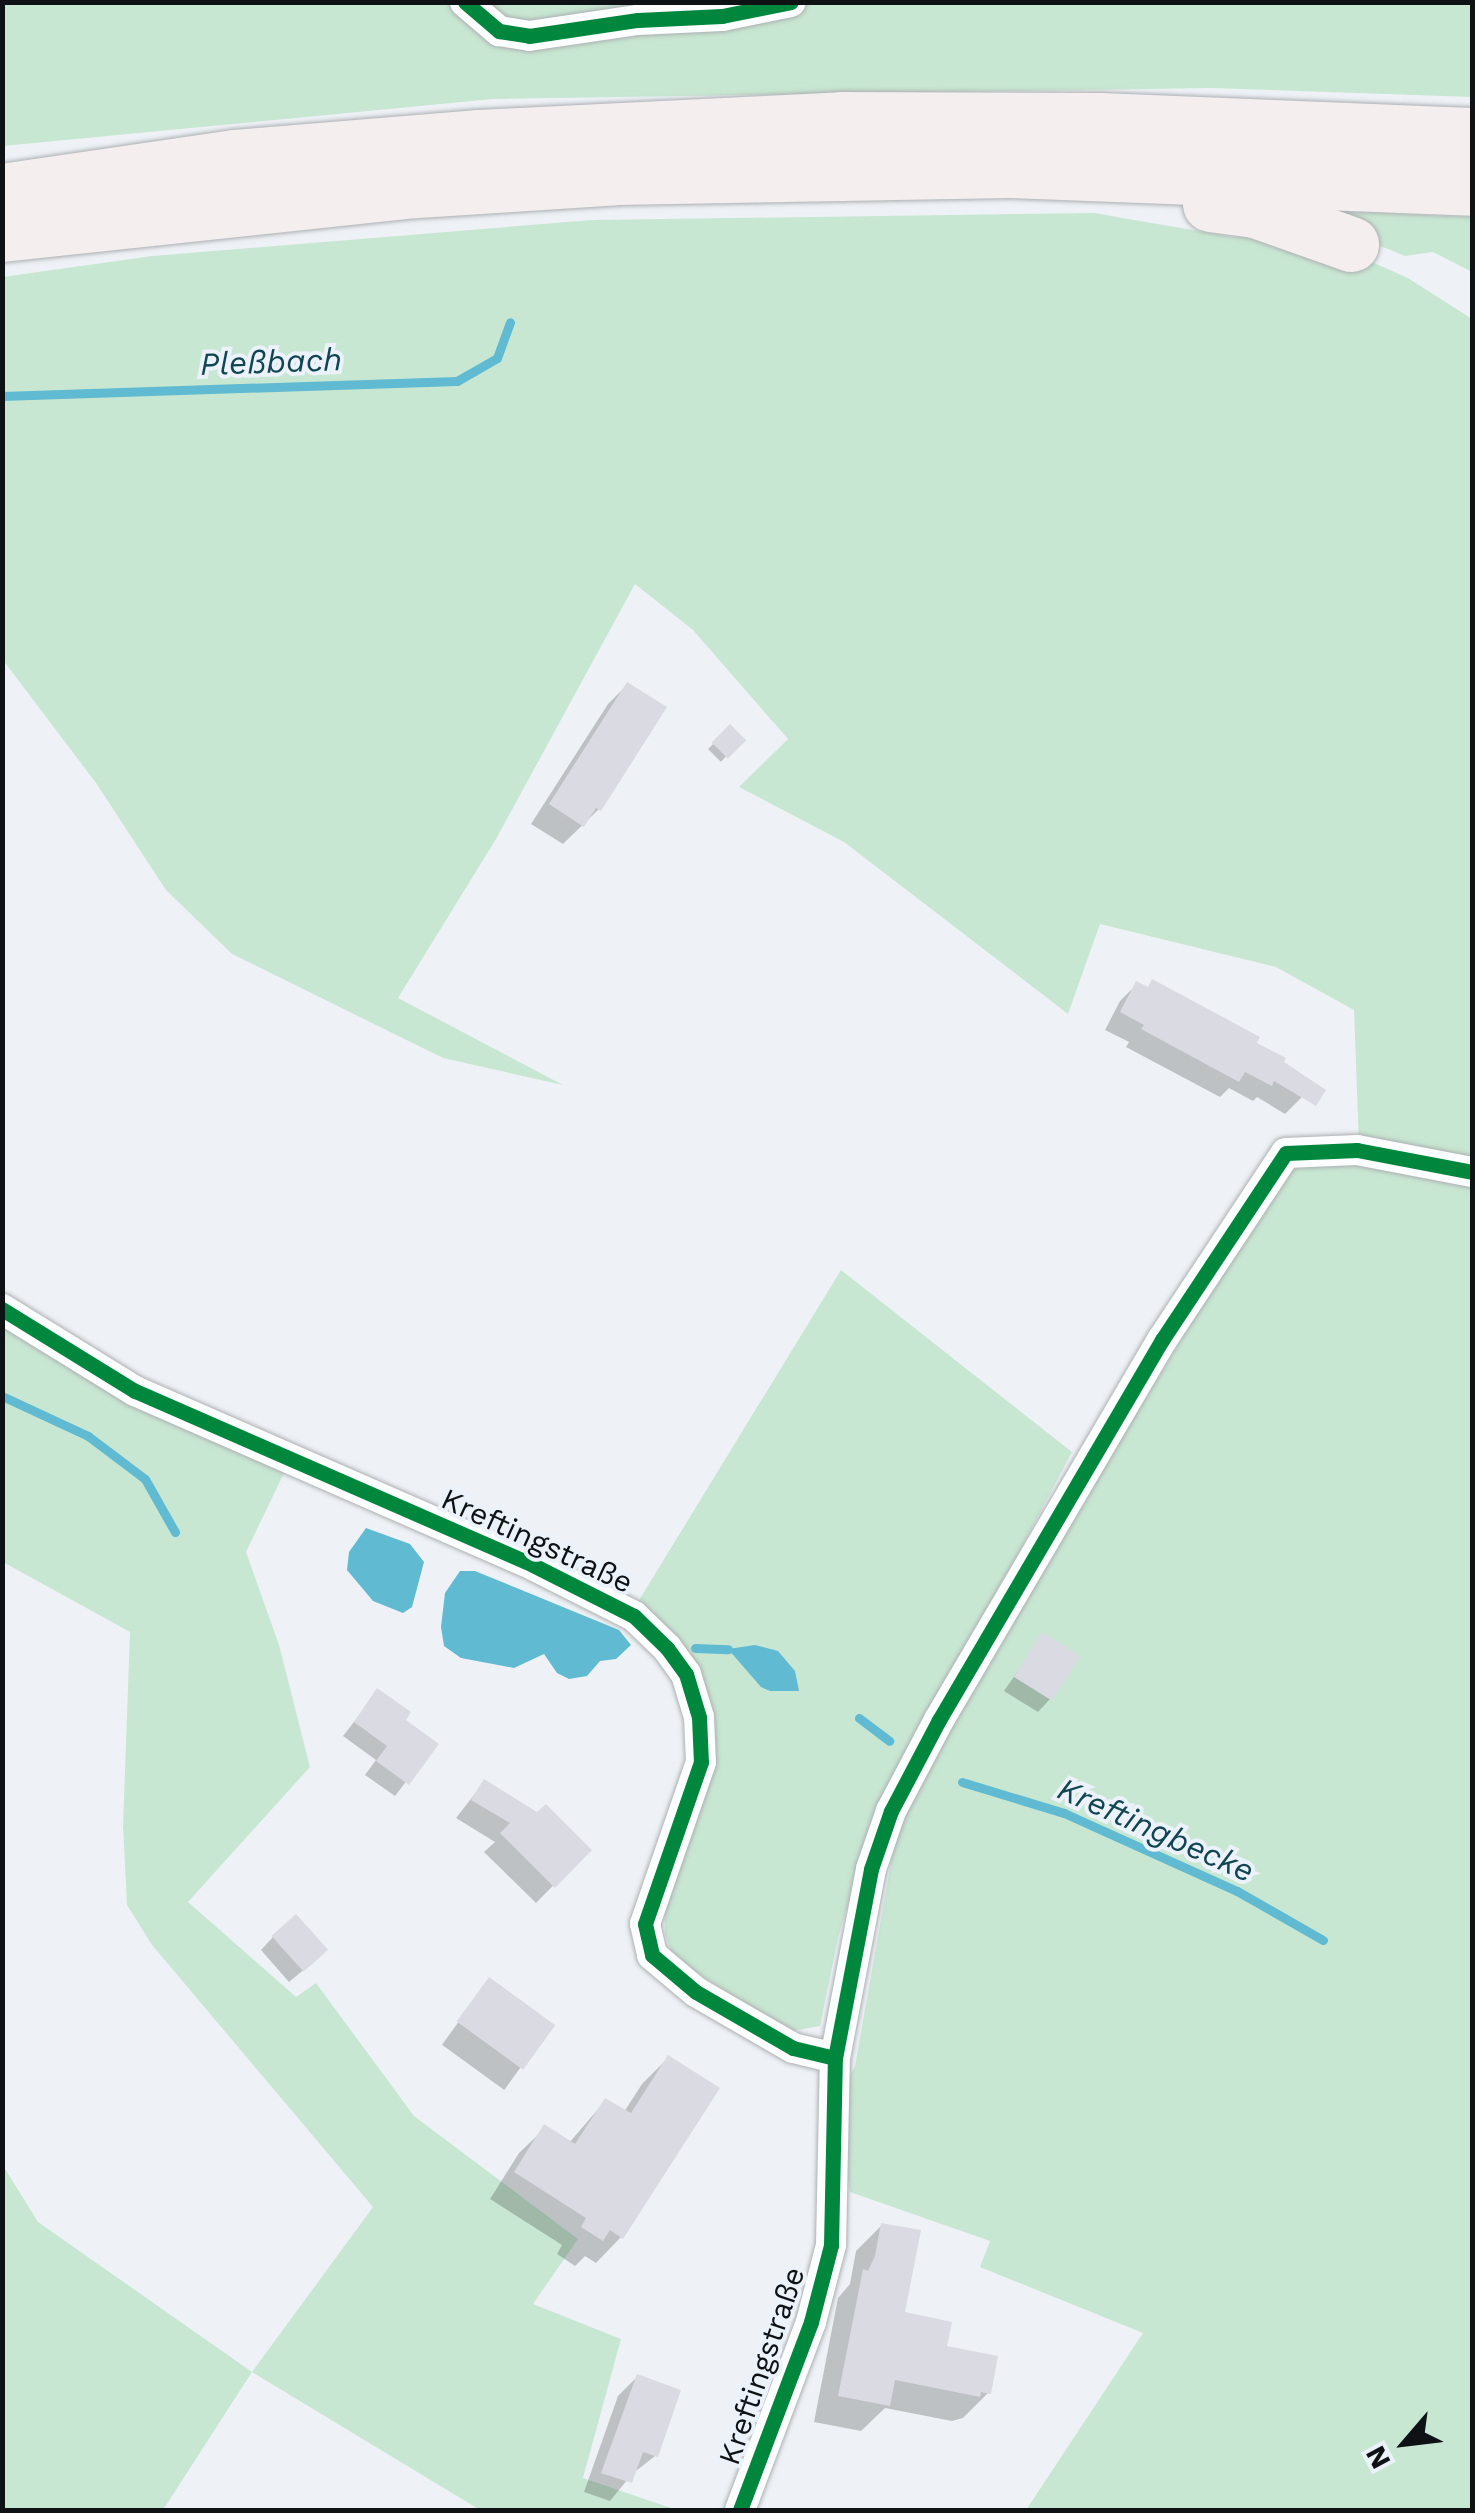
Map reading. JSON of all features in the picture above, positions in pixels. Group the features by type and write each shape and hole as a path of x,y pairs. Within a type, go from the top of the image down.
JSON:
{"highway":[{"path":"2,191 235,157 479,137 842,119 1100,120 1472,135"},
{"path":"1010,170 1254,210 1351,244"},
{"path":"2,234 402,191 616,178 1010,170 1472,188"}],"street":[{"path":"464,2 499,31 528,36 638,20 722,16 792,2"},
{"name":"Kreftingstraße","path":"740,2510 812,2322 831,2245 835,2058 871,1868 892,1812 939,1720 1153,1355 1286,1152 1357,1150 1472,1172"},
{"name":"Kreftingstraße","path":"2,1310 134,1392 526,1561 634,1616 668,1648 686,1674 700,1716 700,1762 644,1924 652,1955 696,1992 793,2048 835,2058"}],"green space":[{"path":"3,3 1472,3 1472,97 1211,88 493,99 3,146"},
{"path":"1290,209 1472,217 1472,272 1433,252 1405,256"},
{"path":"1094,213 1233,237 1270,230 1338,247 1408,278 1472,319 1472,1164 1359,1144 1354,1010 1276,967 1100,924 1068,1014 844,842 739,787 788,739 693,630 635,584 496,839 398,998 563,1085 443,1058 232,954 166,890 96,783 3,660 3,277 152,256 592,220"},
{"path":"1356,1160 1472,1180 1472,2510 1026,2510 1143,2333 980,2267 990,2241 850,2192 836,2102 855,2066 899,1817 1101,1471 1284,1172 1322,1162"},
{"path":"841,1270 1072,1452 869,1836 838,1938 820,2026 787,2032 673,1957 665,1934 664,1903 705,1720 633,1610"},
{"path":"3,1319 285,1471 246,1552 279,1645 310,1767 188,1902 296,1997 316,1983 414,2116 578,2239 533,2304 621,2339 583,2478 677,2510 480,2510 252,2372 373,2207 152,1945 127,1905 123,1826 130,1632 3,1562"},
{"path":"2,2164 38,2222 252,2372 163,2510 3,2510"}],"water":[{"path":"366,1528 410,1544 424,1562 412,1607 403,1613 373,1601 347,1570 349,1552"},
{"path":"460,1571 475,1571 619,1630 631,1645 616,1659 600,1661 587,1676 569,1679 557,1673 544,1654 514,1668 461,1658 444,1646 441,1627 445,1593"},
{"path":"755,1645 778,1651 795,1671 799,1691 770,1691 761,1687 728,1649"}],"building":[{"path":"627,682 667,707 601,811 596,808 584,827 549,804"},
{"path":"730,724 746,740 728,759 712,742"},
{"path":"1152,979 1260,1037 1257,1043 1286,1058 1284,1062 1326,1090 1316,1106 1274,1081 1272,1086 1245,1072 1239,1082 1141,1029 1144,1025 1120,1012 1136,981 1148,987"},
{"path":"1042,1632 1080,1656 1052,1701 1014,1677"},
{"path":"377,1688 411,1712 406,1720 439,1744 409,1785 376,1761 387,1746 354,1722"},
{"path":"484,1779 537,1812 546,1804 592,1850 555,1888 500,1833 510,1823 471,1800"},
{"path":"296,1914 328,1950 304,1972 271,1936"},
{"path":"489,1977 555,2025 523,2070 457,2021"},
{"path":"668,2055 720,2088 623,2239 610,2230 603,2241 581,2227 586,2218 514,2172 544,2124 575,2144 605,2098 631,2113"},
{"path":"881,2223 921,2230 905,2312 952,2322 947,2346 998,2356 991,2394 981,2392 980,2397 895,2380 890,2406 838,2396 863,2269 868,2271 875,2256"},
{"path":"637,2374 681,2390 658,2457 643,2452 632,2483 601,2473"}],"waterway":[{"name":"Pleßbach","path":"2,396 457,381 497,358 510,322"},
{"name":"Kreftingbecke","path":"2,1396 88,1436 145,1479 175,1532"},
{"name":"Kreftingbecke","path":"695,1648 728,1649"},
{"name":"Kreftingbecke","path":"859,1718 889,1741"},
{"name":"Kreftingbecke","path":"962,1782 1064,1813 1237,1891 1323,1940"}],"cycle path":[{"path":"465,2 499,31 529,36 638,20 722,16 791,2"},
{"path":"740,2510 811,2322 831,2245 835,2058 871,1869 891,1811 939,1720 1162,1340 1286,1153 1357,1150 1472,1172"},
{"path":"2,1309 135,1391 525,1561 634,1616 667,1648 686,1674 699,1717 701,1762 645,1924 652,1955 696,1992 793,2048 835,2058"}]}
